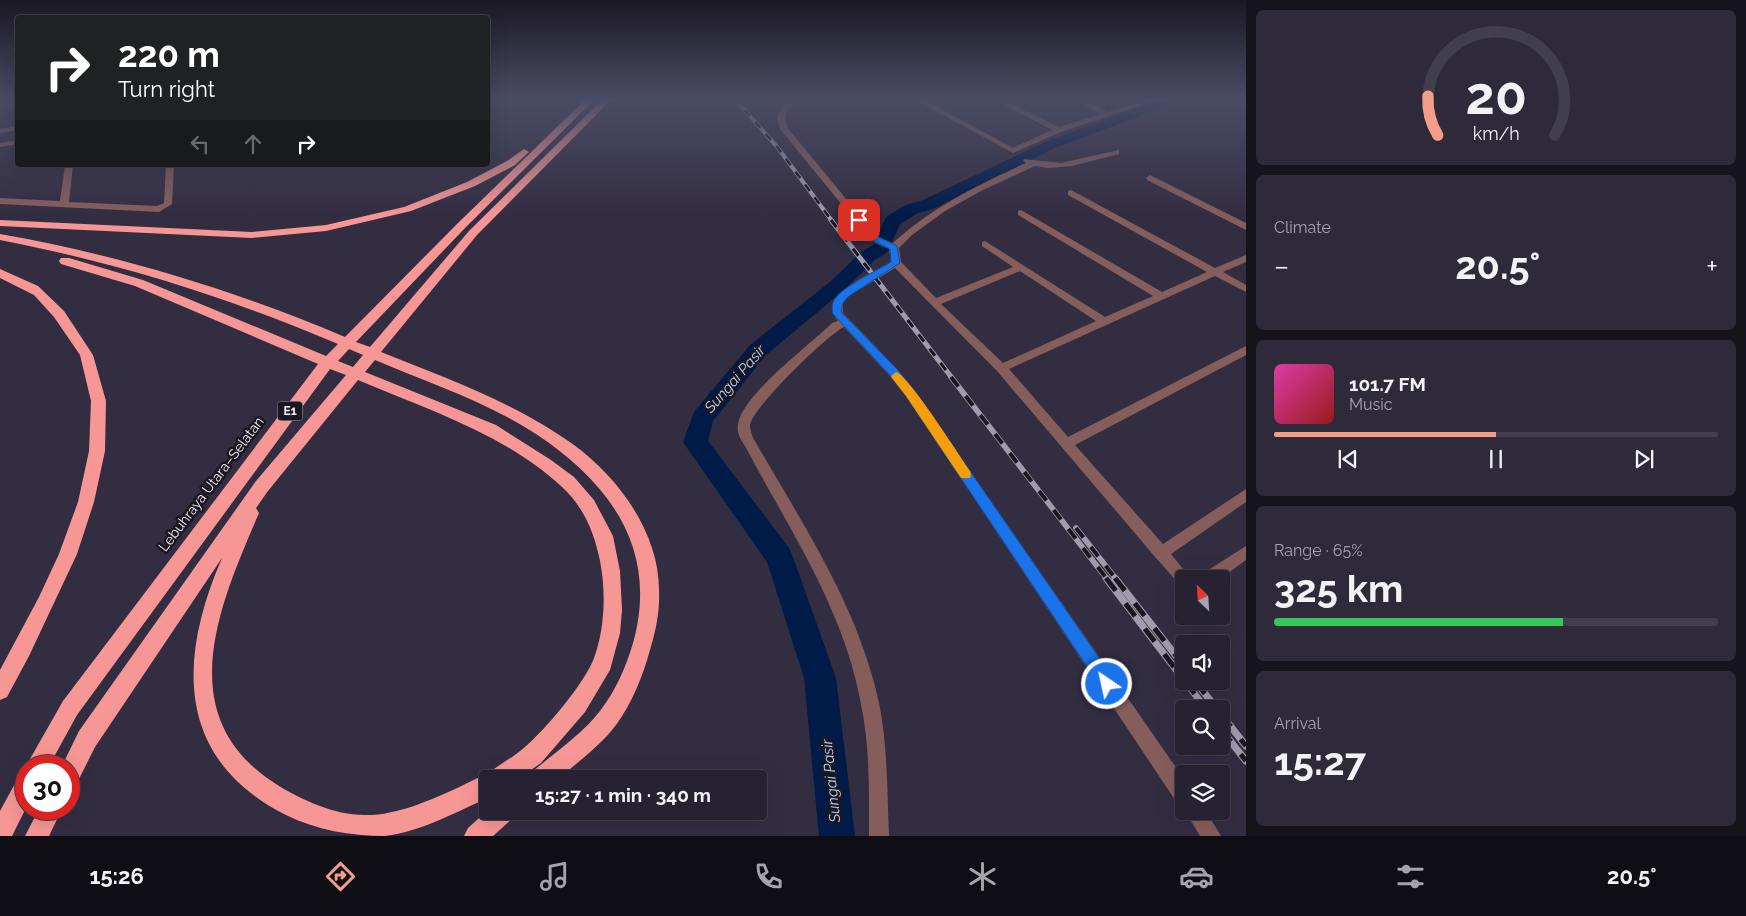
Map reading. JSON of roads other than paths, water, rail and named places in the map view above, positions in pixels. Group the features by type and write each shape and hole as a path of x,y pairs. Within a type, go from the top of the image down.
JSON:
{"highway":[{"path":"0,224 252,235 326,228 407,209 471,184 511,163 543,137"},
{"name":"Lebuhraya Utara–Selatan","path":"44,755 70,708 324,368 462,225 552,137"},
{"name":"E1","path":"79,755 87,739 262,486 473,232 569,137"},
{"path":"0,237 29,242 145,270 247,302 510,411 562,444 607,485 628,512 640,538 649,570 651,600 648,634 630,681 602,725 551,770"},
{"path":"0,244 39,253 139,283 221,319 491,429 545,464 568,482 588,506 604,536 611,571 613,610 603,663 578,705 533,755 512,770"},
{"path":"0,273 38,292 72,328 80,342 92,369 98,409 98,445 86,506 72,546 54,588 0,690"},
{"path":"262,486 217,597 205,640 203,686 209,720 225,750 252,779 284,803 323,820 365,827 404,819 479,790"},
{"path":"0,834 15,806"},
{"path":"37,836 45,820"},
{"path":"476,836 494,820"}],"street":[{"path":"791,137 872,236 887,244 896,263 1001,368 1176,570"},
{"path":"987,137 1027,161 1055,165 1068,164 1116,152"},
{"path":"1013,151 1043,137"},
{"path":"0,145 15,142"},
{"path":"887,244 948,206 1027,161"},
{"path":"64,204 69,167"},
{"path":"0,201 159,209 166,207 168,204 170,167"},
{"path":"1150,178 1246,227"},
{"path":"1071,194 1246,289"},
{"path":"1021,213 1161,296"},
{"path":"985,244 1105,322"},
{"path":"1001,368 1246,258"},
{"path":"896,263 845,294 839,300 836,308 838,314 893,372 910,393 1175,783"},
{"path":"934,303 1021,267"},
{"path":"844,322 836,326 764,393 747,414 743,425 751,446 841,608 855,647 870,704 876,752 879,836"},
{"path":"1066,444 1246,350"},
{"path":"1161,552 1246,495"},
{"path":"1220,570 1246,552"},
{"path":"1200,820 1211,836"}],"waterway":[{"name":"Sungai Pasir","path":"837,836 820,678 779,557 695,442 702,418 758,350 837,286 868,256 881,248 892,221 912,209 929,204 1052,144 1071,137"}],"railway":[{"path":"768,137 832,221"},
{"path":"831,220 952,378"},
{"path":"951,377 1107,579"},
{"path":"1076,528 1116,579"},
{"path":"1106,578 1175,668"},
{"path":"1115,578 1175,655"},
{"path":"1192,690 1199,700"},
{"path":"1202,690 1210,700"},
{"path":"1230,726 1246,746"},
{"path":"1230,741 1246,761"}]}
